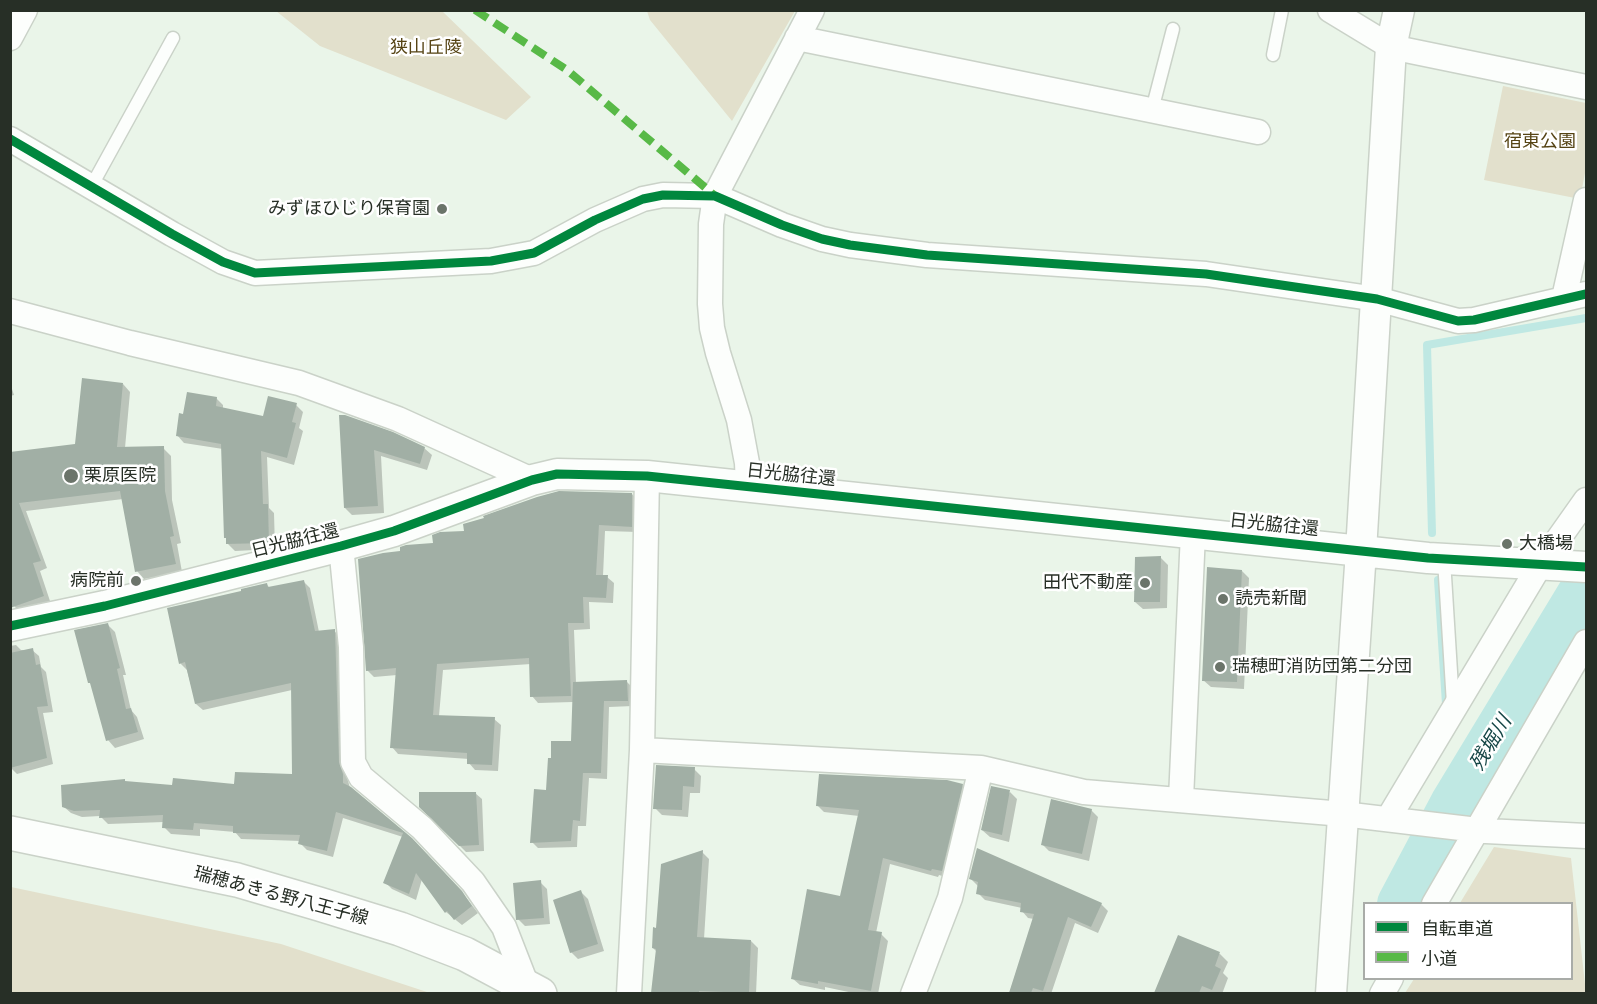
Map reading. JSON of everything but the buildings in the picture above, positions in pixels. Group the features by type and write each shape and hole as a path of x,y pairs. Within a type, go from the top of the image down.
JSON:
{"main road":[{"name":"瑞穂あきる野八王子線","path":"10,833 237,880 320,904 400,929 465,954 534,990"}],"street":[{"path":"10,38 25,10"},
{"path":"748,488 747,463 739,420 712,328 711,224 715,196 812,10"},
{"path":"1330,10 1391,47 1587,87"},
{"path":"1331,993 1377,299 1391,47 1399,10"},
{"path":"797,38 1258,132"},
{"path":"10,139 172,234 224,262 255,273 491,261 534,253 594,220 643,199 663,195 715,196 782,225 822,239 850,245 927,255 1206,274 1377,299 1458,321 1474,320 1575,296 1587,200"},
{"path":"10,311 130,343 299,383 398,419 532,480"},
{"name":"日光脇往還","path":"10,626 105,606 341,546 394,531 532,480 557,474 647,476 1361,551 1444,559 1587,567"},
{"path":"629,993 642,750 647,476"},
{"path":"1396,820 1454,712 1587,500"},
{"path":"1181,799 1193,533"},
{"path":"341,546 351,647 353,762 361,777 422,828 473,882 504,927 534,990"},
{"path":"1434,902 1468,829 1587,642"},
{"path":"642,750 981,768 1084,792 1343,813 1468,829 1587,836"},
{"path":"913,993 950,898 981,768"},
{"path":"1382,993 1390,980"}],"lane":[{"path":"1273,56 1282,10"},
{"path":"1152,110 1173,29"},
{"path":"91,187 173,38"},
{"path":"1444,559 1454,712"}],"green space":[{"path":"647,10 795,11 732,121 650,20"},
{"name":"狭山丘陵","path":"276,11 442,11 531,97 506,120 320,46"},
{"name":"宿東公園","path":"1503,86 1586,103 1586,168 1580,199 1484,180"},
{"path":"1494,847 1571,858 1586,993 1405,993 1413,980 1573,980 1573,902 1461,902"},
{"path":"11,887 281,944 430,993 11,993"}],"waterway":[{"path":"1432,533 1427,345 1586,318"},
{"path":"1438,580 1446,704"},
{"name":"残堀川","path":"1402,902 1454,804 1586,586"}],"marked path":[{"path":"475,10 567,70 714,195"}],"cycle path":[{"path":"10,139 223,262 255,273 491,261 534,253 595,220 643,199 663,195 715,196 782,225 822,239 850,245 927,255 1206,274 1377,299 1458,321 1474,320 1586,294"},
{"path":"10,626 105,606 341,546 394,531 532,480 557,474 647,476 1428,558 1586,567"}],"place":[{"name":"みずほひじり保育園","path":"442,209"},
{"name":"栗原医院","path":"71,476"},
{"name":"大橋場","path":"1507,544"},
{"name":"病院前","path":"136,581"},
{"name":"田代不動産","path":"1145,583"},
{"name":"読売新聞","path":"1223,599"},
{"name":"瑞穂町消防団第二分団","path":"1220,667"}]}
